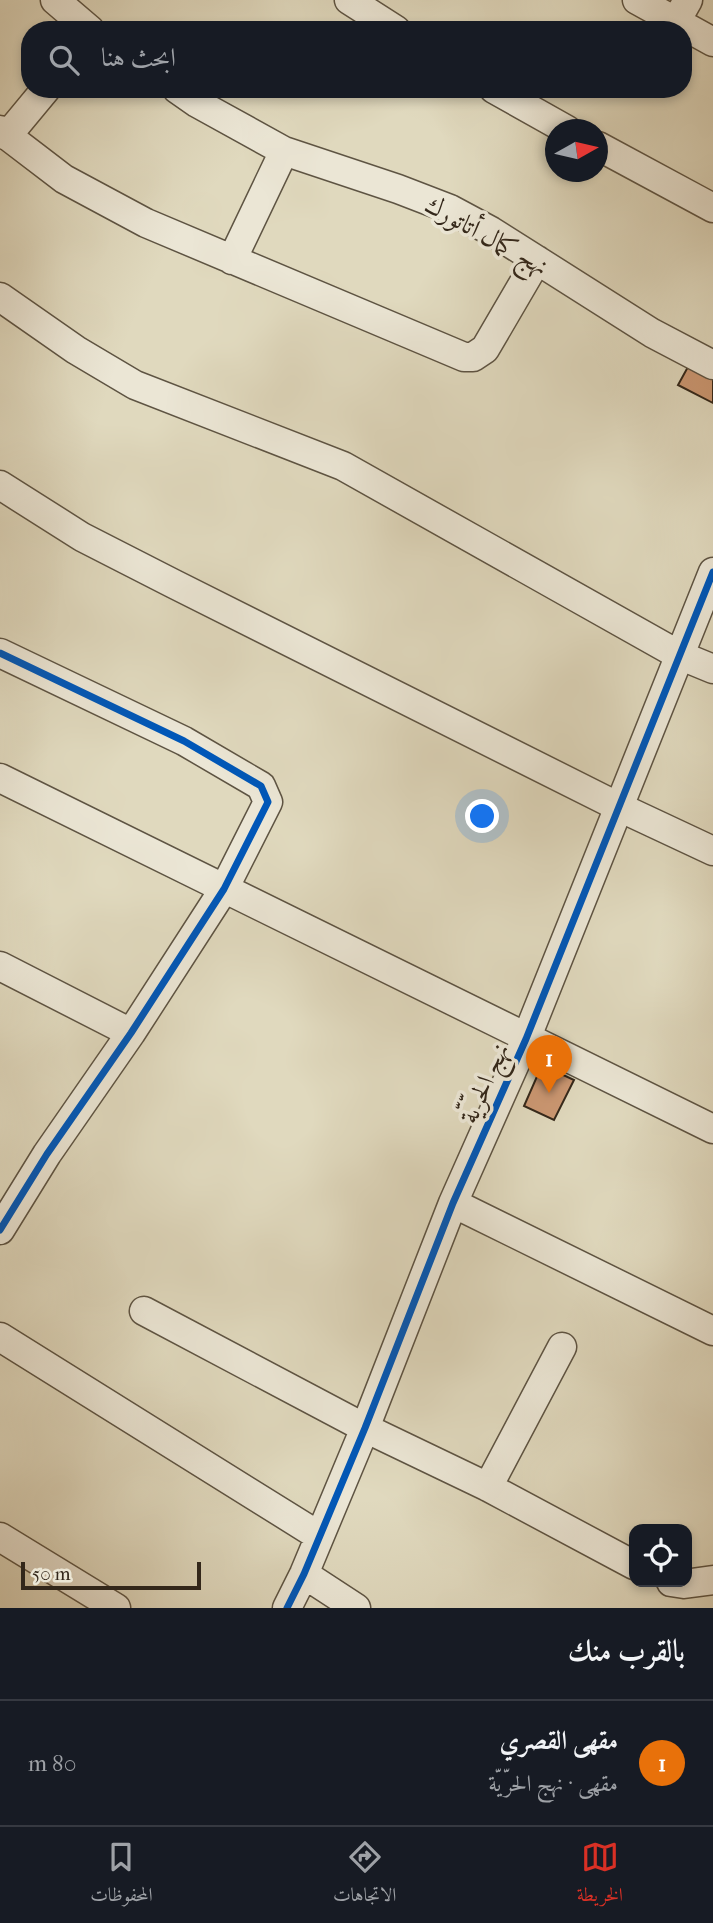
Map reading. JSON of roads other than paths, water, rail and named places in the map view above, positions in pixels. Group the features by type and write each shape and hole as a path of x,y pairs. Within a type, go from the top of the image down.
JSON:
{"street":[{"path":"55,0 80,21"},
{"path":"349,0 382,21"},
{"path":"637,0 681,11"},
{"path":"692,22 713,42"},
{"path":"38,98 4,133 64,178 146,222 464,357 473,357 485,349 537,260"},
{"name":"نهج كمال أتاتورك","path":"190,98 284,151 450,209 491,231 652,333 713,365"},
{"path":"511,98 548,119"},
{"path":"232,260 284,151"},
{"path":"608,152 713,208"},
{"path":"0,297 76,350 135,385 343,466 679,655 713,669"},
{"path":"0,485 93,543 619,807 713,851"},
{"name":"نهج الحرّيّة","path":"287,1608 365,1428 453,1203 526,1039 713,572"},
{"path":"0,653 184,741 261,786 267,796 266,809 224,889 47,1154 0,1230"},
{"path":"0,778 713,1129"},
{"path":"0,966 131,1032"},
{"path":"453,1203 713,1331"},
{"path":"144,1311 365,1428 488,1487 629,1562"},
{"path":"0,1337 319,1536"},
{"path":"488,1487 562,1348"},
{"path":"0,1536 116,1608"},
{"path":"304,1574 356,1608"},
{"path":"692,1583 713,1580"}],"place":[{"name":"مقهى القصري","path":"549,1093"}]}
